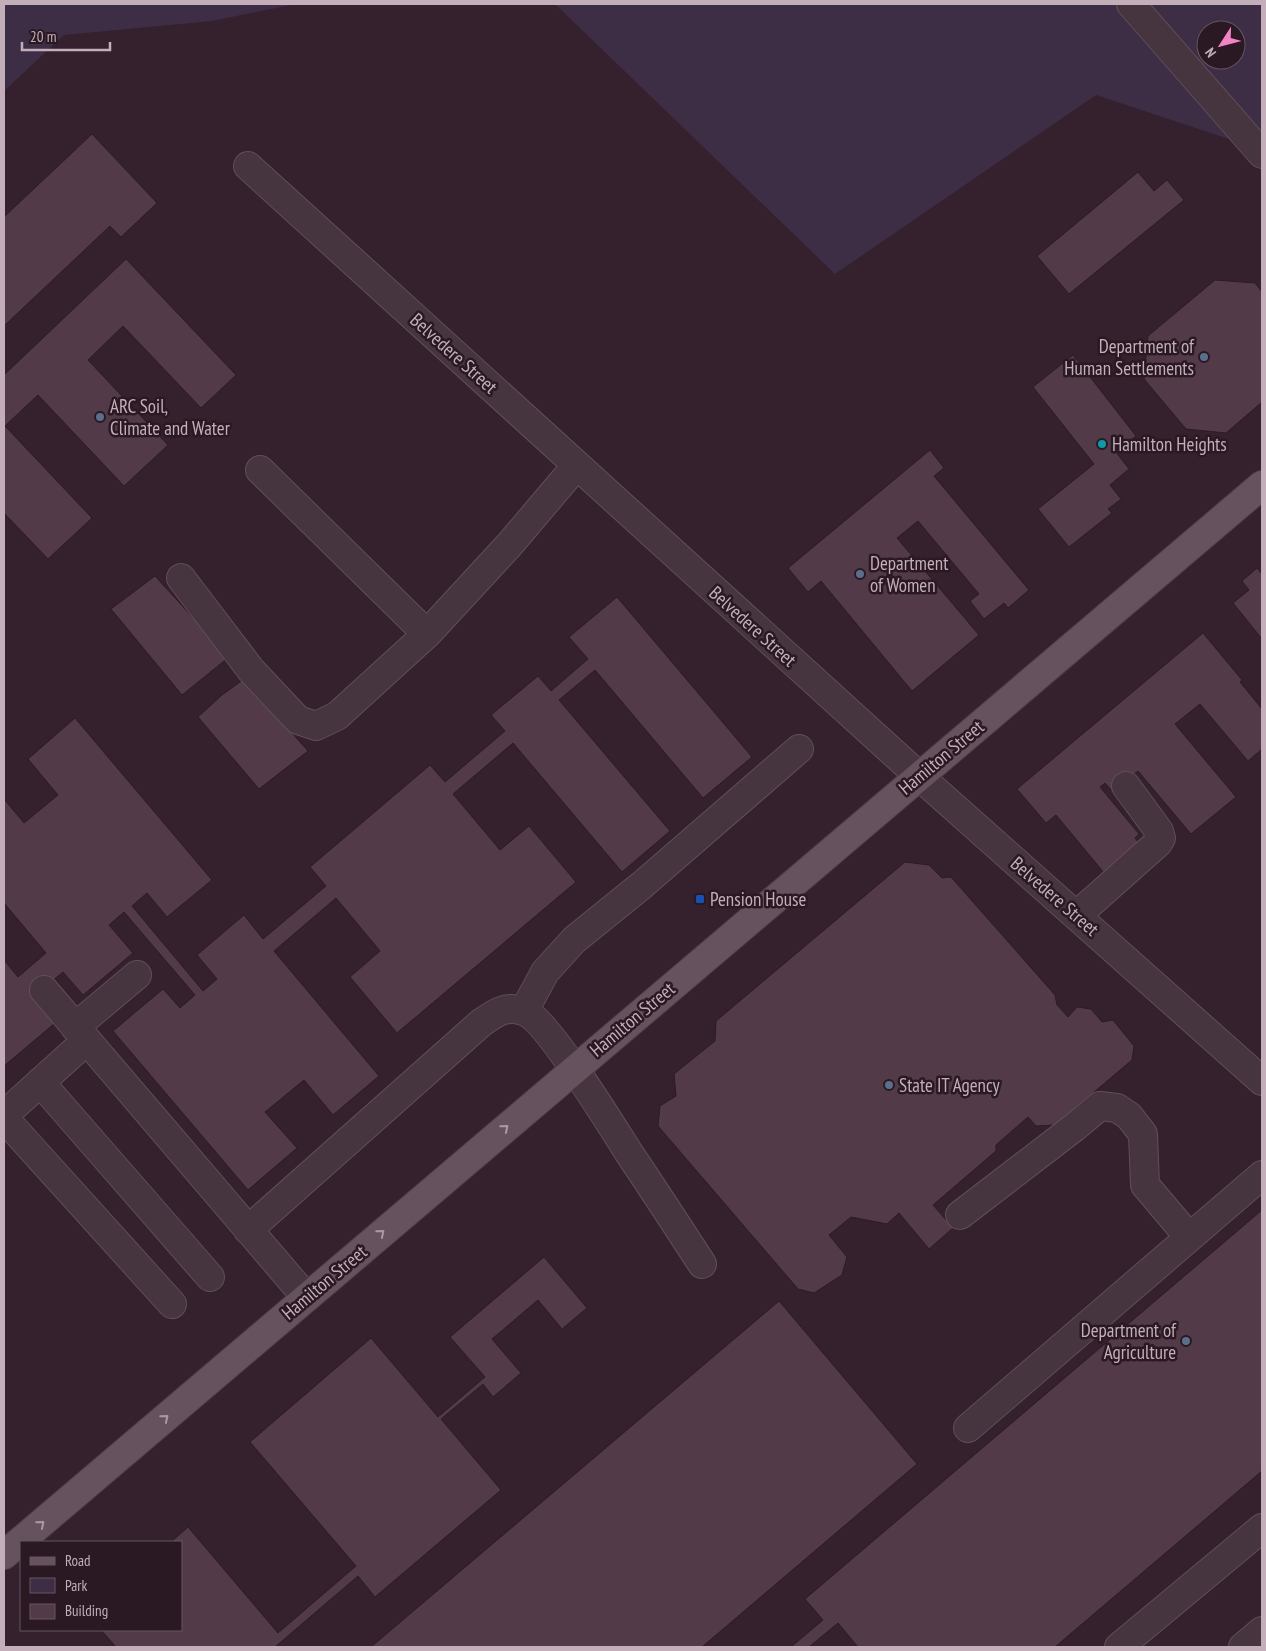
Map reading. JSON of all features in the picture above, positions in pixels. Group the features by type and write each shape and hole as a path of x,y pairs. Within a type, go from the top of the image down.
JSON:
{"main road":[{"name":"Hamilton Street","path":"20,1541 1262,485"},
{"name":"Hamilton Street","path":"4,1555 20,1541"}],"street":[{"path":"1131,4 1262,154"},
{"name":"Belvedere Street","path":"248,166 919,776 1262,1081"},
{"path":"181,578 251,670 298,720 316,726 337,716 427,634 510,544 577,466"},
{"path":"260,470 427,634"},
{"path":"524,1011 545,972 574,940 642,886 799,749"},
{"path":"1076,915 1162,838 1159,831 1126,786"},
{"path":"137,975 81,1034 40,1082 4,1116 172,1304"},
{"path":"44,990 306,1298"},
{"path":"248,1230 481,1023 506,1008 524,1011 536,1019 574,1069 702,1264"},
{"path":"40,1082 210,1277"},
{"path":"960,1215 1100,1106 1117,1108 1129,1116 1143,1134 1145,1185 1189,1237"},
{"path":"968,1428 1262,1175"},
{"path":"1119,1647 1262,1528"},
{"path":"1243,1647 1262,1631"}],"green space":[{"path":"4,4 296,4 212,21 64,35 4,91"},
{"path":"555,4 1262,4 1262,150 1096,95 835,274"}],"building":[{"path":"92,134 157,203 121,237 110,226 4,326 4,217"},
{"path":"1138,172 1154,191 1167,180 1184,200 1069,294 1037,256"},
{"name":"ARC Soil, Climate and Water","path":"126,259 236,375 201,408 123,326 88,360 168,445 124,486 38,395 5,426 92,518 48,559 4,513 4,375"},
{"name":"Department of Human Settlements","path":"1215,280 1255,283 1262,292 1262,402 1226,433 1186,429 1144,379 1148,336"},
{"name":"Hamilton Heights","path":"1073,355 1136,436 1116,452 1129,469 1110,485 1121,499 1108,509 1112,513 1069,547 1038,509 1094,464 1033,387"},
{"name":"Department of Women","path":"930,450 944,468 934,476 1029,590 1008,608 1004,603 984,619 970,601 979,594 918,521 897,538 979,635 912,691 821,581 808,592 788,568"},
{"path":"1257,568 1262,574 1262,639 1233,603 1249,590 1242,581"},
{"path":"155,576 229,657 182,695 111,609"},
{"path":"617,597 752,757 703,798 595,670 559,700 670,831 622,872 513,743 453,794 500,850 529,826 576,882 397,1033 350,977 380,951 336,898 274,951 379,1076 333,1115 304,1080 265,1112 297,1148 248,1190 113,1031 163,989 180,1008 195,995 124,912 109,925 133,953 83,995 63,972 33,997 55,1023 4,1066 4,960 18,977 46,953 4,903 4,799 24,823 58,795 28,759 75,718 212,880 167,917 147,893 132,906 203,991 217,979 197,955 244,915 263,939 326,886 310,867 430,765 445,782 505,731 491,715 538,676 551,691 588,659 569,637"},
{"path":"1203,633 1242,680 1240,682 1262,709 1262,749 1248,761 1200,704 1175,724 1236,797 1191,834 1138,771 1113,792 1105,783 1100,787 1139,834 1135,838 1145,851 1110,880 1056,815 1046,823 1017,789"},
{"path":"244,679 308,751 259,789 198,717 222,695"},
{"name":"State IT Agency","path":"905,862 929,865 942,878 951,877 1055,995 1057,1005 1068,1017 1077,1007 1091,1009 1102,1022 1113,1020 1134,1046 1132,1060 1055,1125 1036,1126 1028,1117 996,1145 996,1151 933,1205 953,1228 929,1249 899,1213 887,1224 851,1217 829,1235 847,1257 842,1275 814,1293 798,1289 658,1126 660,1106 676,1096 674,1074 715,1041 716,1021"},
{"name":"Department of Agriculture","path":"1262,1210 1262,1471 1055,1647 858,1647 838,1623 809,1647 791,1647 823,1620 805,1599"},
{"path":"544,1257 587,1308 562,1329 538,1300 492,1339 521,1373 493,1397 483,1384 441,1419 501,1490 375,1597 358,1576 275,1647 116,1647 102,1631 182,1631 182,1541 172,1541 188,1527 278,1633 356,1566 250,1442 371,1338 438,1417 485,1377 450,1337"},
{"path":"779,1301 917,1464 702,1647 371,1647"}],"place":[{"name":"Department of Human Settlements","path":"1204,357"},
{"name":"ARC Soil, Climate and Water","path":"100,417"},
{"name":"Hamilton Heights","path":"1102,444"},
{"name":"Department of Women","path":"860,574"},
{"name":"Pension House","path":"700,899"},
{"name":"State IT Agency","path":"889,1085"},
{"name":"Department of Agriculture","path":"1186,1341"}]}
